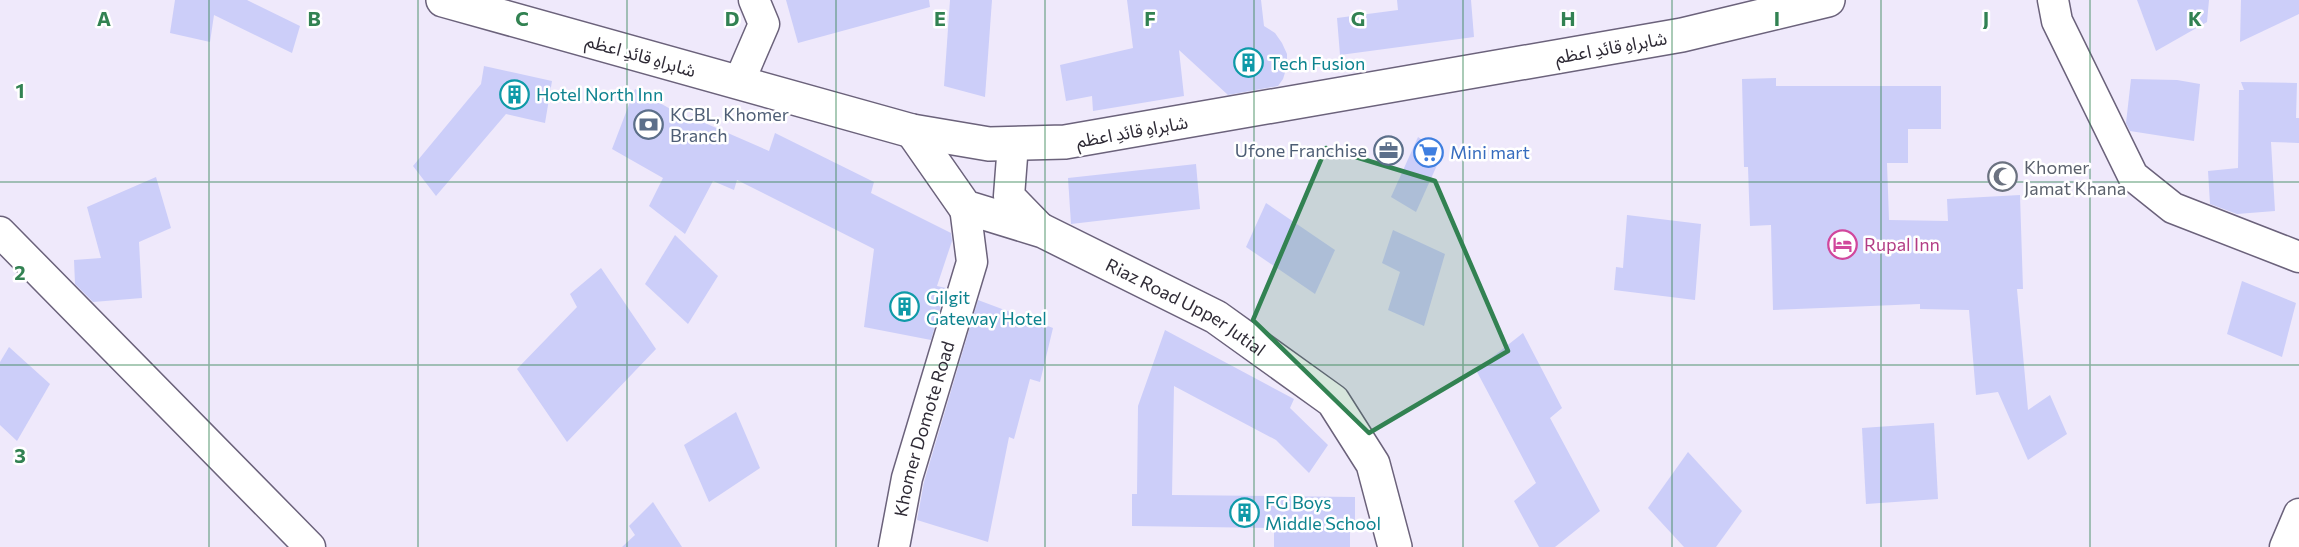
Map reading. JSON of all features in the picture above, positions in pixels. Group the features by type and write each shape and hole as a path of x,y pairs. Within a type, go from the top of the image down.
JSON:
{"main road":[{"name":"شاہراہِ قائدِ اعظم","path":"444,0 912,131 989,144 1065,142 1371,90 1682,35 1792,4 1828,0"},
{"path":"912,131 965,207"},
{"name":"Riaz Road Upper Jutial","path":"965,207 1042,231 1216,317 1333,401 1373,464 1395,547"}],"street":[{"path":"739,82 764,24 754,0"},
{"path":"2053,0 2057,21 2133,176 2174,208 2299,257"},
{"path":"1013,144 1010,196 1042,231"},
{"name":"Khomer Domote Road","path":"894,547 907,478 972,262 965,207"},
{"path":"0,232 310,547"},
{"path":"2285,547 2299,514"}],"highlighted area":[{"path":"1326,148 1435,181 1508,351 1369,433 1253,320"}],"building":[{"path":"175,0 247,0 300,26 292,53 214,15 210,42 170,33"},
{"path":"786,0 929,0 930,7 798,43"},
{"path":"950,0 992,0 985,97 944,86"},
{"path":"1127,0 1261,0 1264,26 1275,33 1287,54 1287,66 1283,79 1278,86 1228,95 1179,50 1184,96 1093,111 1092,96 1066,101 1060,65 1133,48"},
{"path":"1397,0 1471,0 1474,37 1340,55 1337,18 1398,10"},
{"path":"2137,0 2209,0 2207,22 2156,51"},
{"path":"2241,0 2299,0 2299,14 2240,42"},
{"path":"484,66 552,81 545,123 506,114 436,196 413,166 481,84"},
{"path":"1776,78 1776,86 1941,86 1941,129 1908,129 1908,163 1887,163 1889,220 1948,221 1947,199 2020,195 2023,289 2017,289 2028,410 2050,395 2067,434 2028,460 1998,392 1976,395 1969,310 1920,309 1920,304 1773,310 1771,225 1750,226 1748,167 1744,167 1742,79"},
{"path":"2131,79 2177,80 2200,84 2194,141 2130,131 2126,123"},
{"path":"2241,82 2297,83 2296,118 2299,118 2299,143 2271,142 2275,211 2237,214 2210,204 2208,171 2238,168 2239,90 2244,90"},
{"path":"635,89 690,120 691,117 769,151 775,133 874,182 871,193 951,233 952,241 937,286 946,288 931,340 864,327 874,249 737,180 734,190 713,181 685,234 649,206 663,178 612,149"},
{"path":"1418,137 1442,154 1416,212 1391,197"},
{"path":"1196,164 1200,209 1071,224 1068,178"},
{"path":"156,177 171,228 139,242 142,298 93,302 75,284 74,260 101,258 87,207"},
{"path":"1266,203 1335,250 1315,294 1246,247"},
{"path":"1627,215 1701,224 1695,300 1614,290 1616,267 1623,268"},
{"path":"1393,230 1445,254 1424,326 1388,310 1400,272 1382,263"},
{"path":"675,235 718,276 688,324 645,284"},
{"path":"601,268 656,349 567,442 517,369 577,307 570,294"},
{"path":"2242,281 2296,303 2282,357 2227,334"},
{"path":"978,300 1053,328 1040,382 1030,379 1014,439 1009,437 988,542 917,520 924,482"},
{"path":"1165,330 1294,399 1290,408 1328,445 1309,473 1276,440 1174,386 1172,495 1355,497 1355,529 1350,529 1350,547 1274,547 1274,528 1132,526 1132,494 1137,494 1138,406"},
{"path":"1523,333 1562,408 1550,418 1600,511 1555,547 1539,547 1514,501 1536,483 1476,370"},
{"path":"9,347 50,384 17,441 0,425 0,362"},
{"path":"736,412 760,468 709,502 684,445"},
{"path":"1934,423 1938,499 1866,504 1862,428"},
{"path":"1688,452 1742,511 1716,547 1684,547 1648,508"},
{"path":"653,502 682,547 622,547 635,535 629,526"}],"place":[{"name":"Tech Fusion","path":"1248,63"},
{"name":"Hotel North Inn","path":"515,94"},
{"name":"KCBL, Khomer Branch","path":"649,124"},
{"name":"Ufone Franchise","path":"1388,150"},
{"name":"Mini mart","path":"1429,152"},
{"name":"Khomer Jamat Khana","path":"2003,177"},
{"name":"Rupal Inn","path":"1843,244"},
{"name":"Gilgit Gateway Hotel","path":"905,307"},
{"name":"FG Boys Middle School","path":"1244,512"}]}
